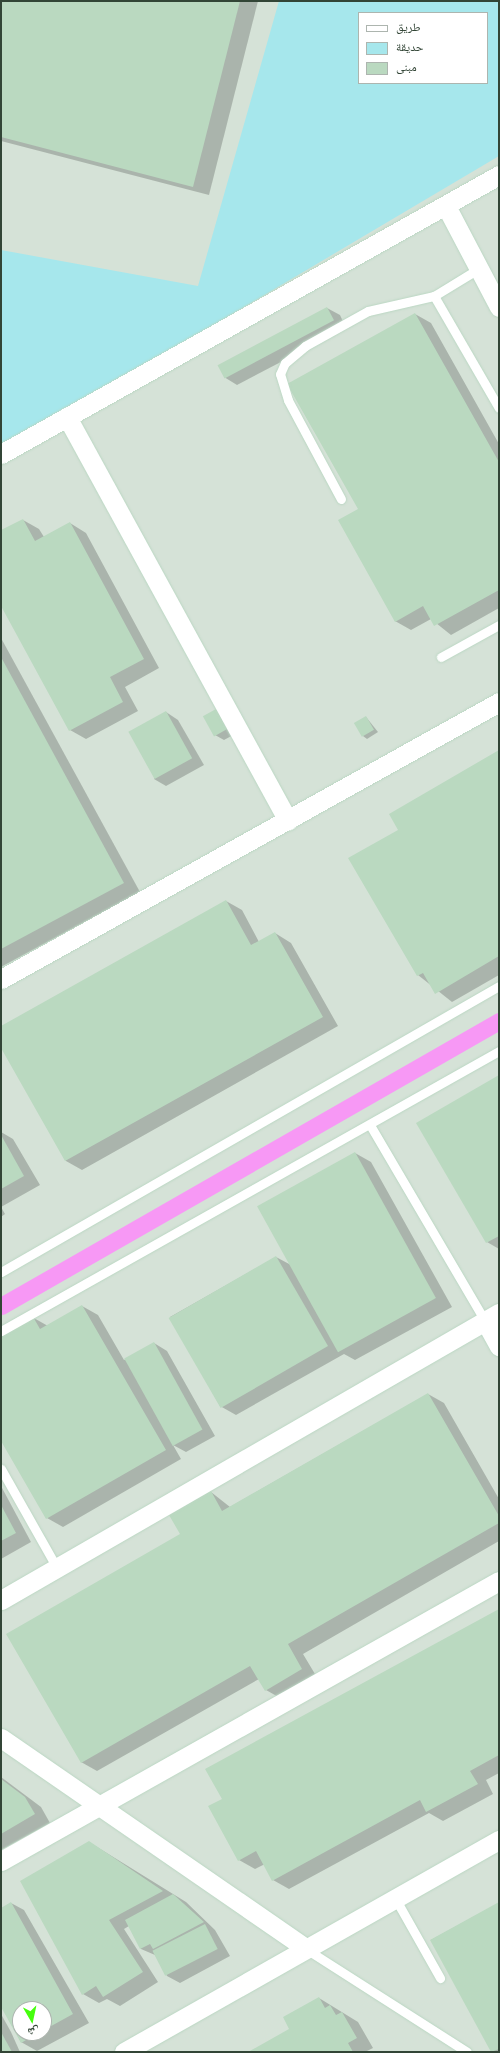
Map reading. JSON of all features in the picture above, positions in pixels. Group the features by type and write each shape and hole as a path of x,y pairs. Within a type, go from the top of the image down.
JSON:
{"street":[{"path":"1,454 499,175"},
{"path":"446,206 499,307"},
{"path":"66,417 288,820"},
{"path":"1,979 499,702"},
{"path":"1,1600 492,1317 499,1346"},
{"path":"1,1861 499,1581"},
{"path":"1,1738 96,1807 305,1948"},
{"path":"124,2052 305,1948 499,1840"}],"lane":[{"path":"341,499 288,400 280,374 285,363 305,346 368,311 434,296 478,269"},
{"path":"434,296 499,408"},
{"path":"441,657 499,625"},
{"path":"1,1272 499,986"},
{"path":"1,1331 370,1125 499,1051"},
{"path":"370,1125 492,1317"},
{"path":"1,1469 57,1568"},
{"path":"395,1898 440,1978"},
{"path":"305,1948 467,2052"}],"shaded area":[{"path":"1,1 499,1 499,2052 1,2052"}],"green space":[{"path":"279,1 499,1 499,156 1,451 1,250 198,286"}],"building":[{"path":"1,1 240,1 193,187 1,137"},
{"path":"327,307 334,320 225,378 218,365"},
{"path":"415,313 499,462 499,590 434,626 423,606 395,622 338,520 358,509 287,384"},
{"path":"23,519 35,541 70,522 144,659 110,677 123,702 69,731 1,606 1,530"},
{"path":"1,657 124,883 1,949"},
{"path":"216,709 227,729 214,736 203,716"},
{"path":"166,711 192,758 155,779 128,732"},
{"path":"366,716 374,730 362,737 354,723"},
{"path":"499,750 499,956 435,994 423,973 417,976 348,858 398,830 389,814"},
{"path":"226,900 251,945 275,932 323,1017 65,1161 1,1048 1,1026"},
{"path":"499,1075 499,1236 486,1243 416,1123"},
{"path":"1,1135 24,1176 1,1189"},
{"path":"355,1152 436,1298 338,1352 257,1206"},
{"path":"276,1256 328,1346 221,1408 169,1318"},
{"path":"82,1305 166,1450 46,1519 1,1441 1,1333 32,1315 40,1329"},
{"path":"154,1342 202,1429 173,1446 124,1358"},
{"path":"428,1393 499,1516 499,1523 288,1644 302,1669 265,1691 250,1666 81,1763 6,1634 180,1534 169,1515 211,1491 222,1511"},
{"path":"1,1505 16,1533 1,1541"},
{"path":"499,1609 499,1755 470,1771 478,1784 426,1812 420,1800 272,1881 256,1851 238,1861 208,1806 222,1799 205,1769"},
{"path":"1,1779 25,1797 35,1814 1,1834"},
{"path":"89,1841 163,1891 109,1920 143,1972 103,1997 96,1986 82,1995 20,1881"},
{"path":"173,1894 204,1922 153,1949 150,1944 140,1949 125,1920"},
{"path":"11,1902 73,2014 52,2026 52,2001 12,2001 12,2027 1,2007 1,1908"},
{"path":"499,1902 499,2049 491,2052 430,1940"},
{"path":"205,1924 218,1949 165,1976 152,1951"},
{"path":"319,1997 325,2008 330,2005 336,2015 342,2012 357,2038 348,2043 353,2052 248,2052 289,2029 283,2017"},
{"path":"1,2032 12,2052 1,2052"}],"waterway":[{"path":"1,1306 499,1021"}]}
